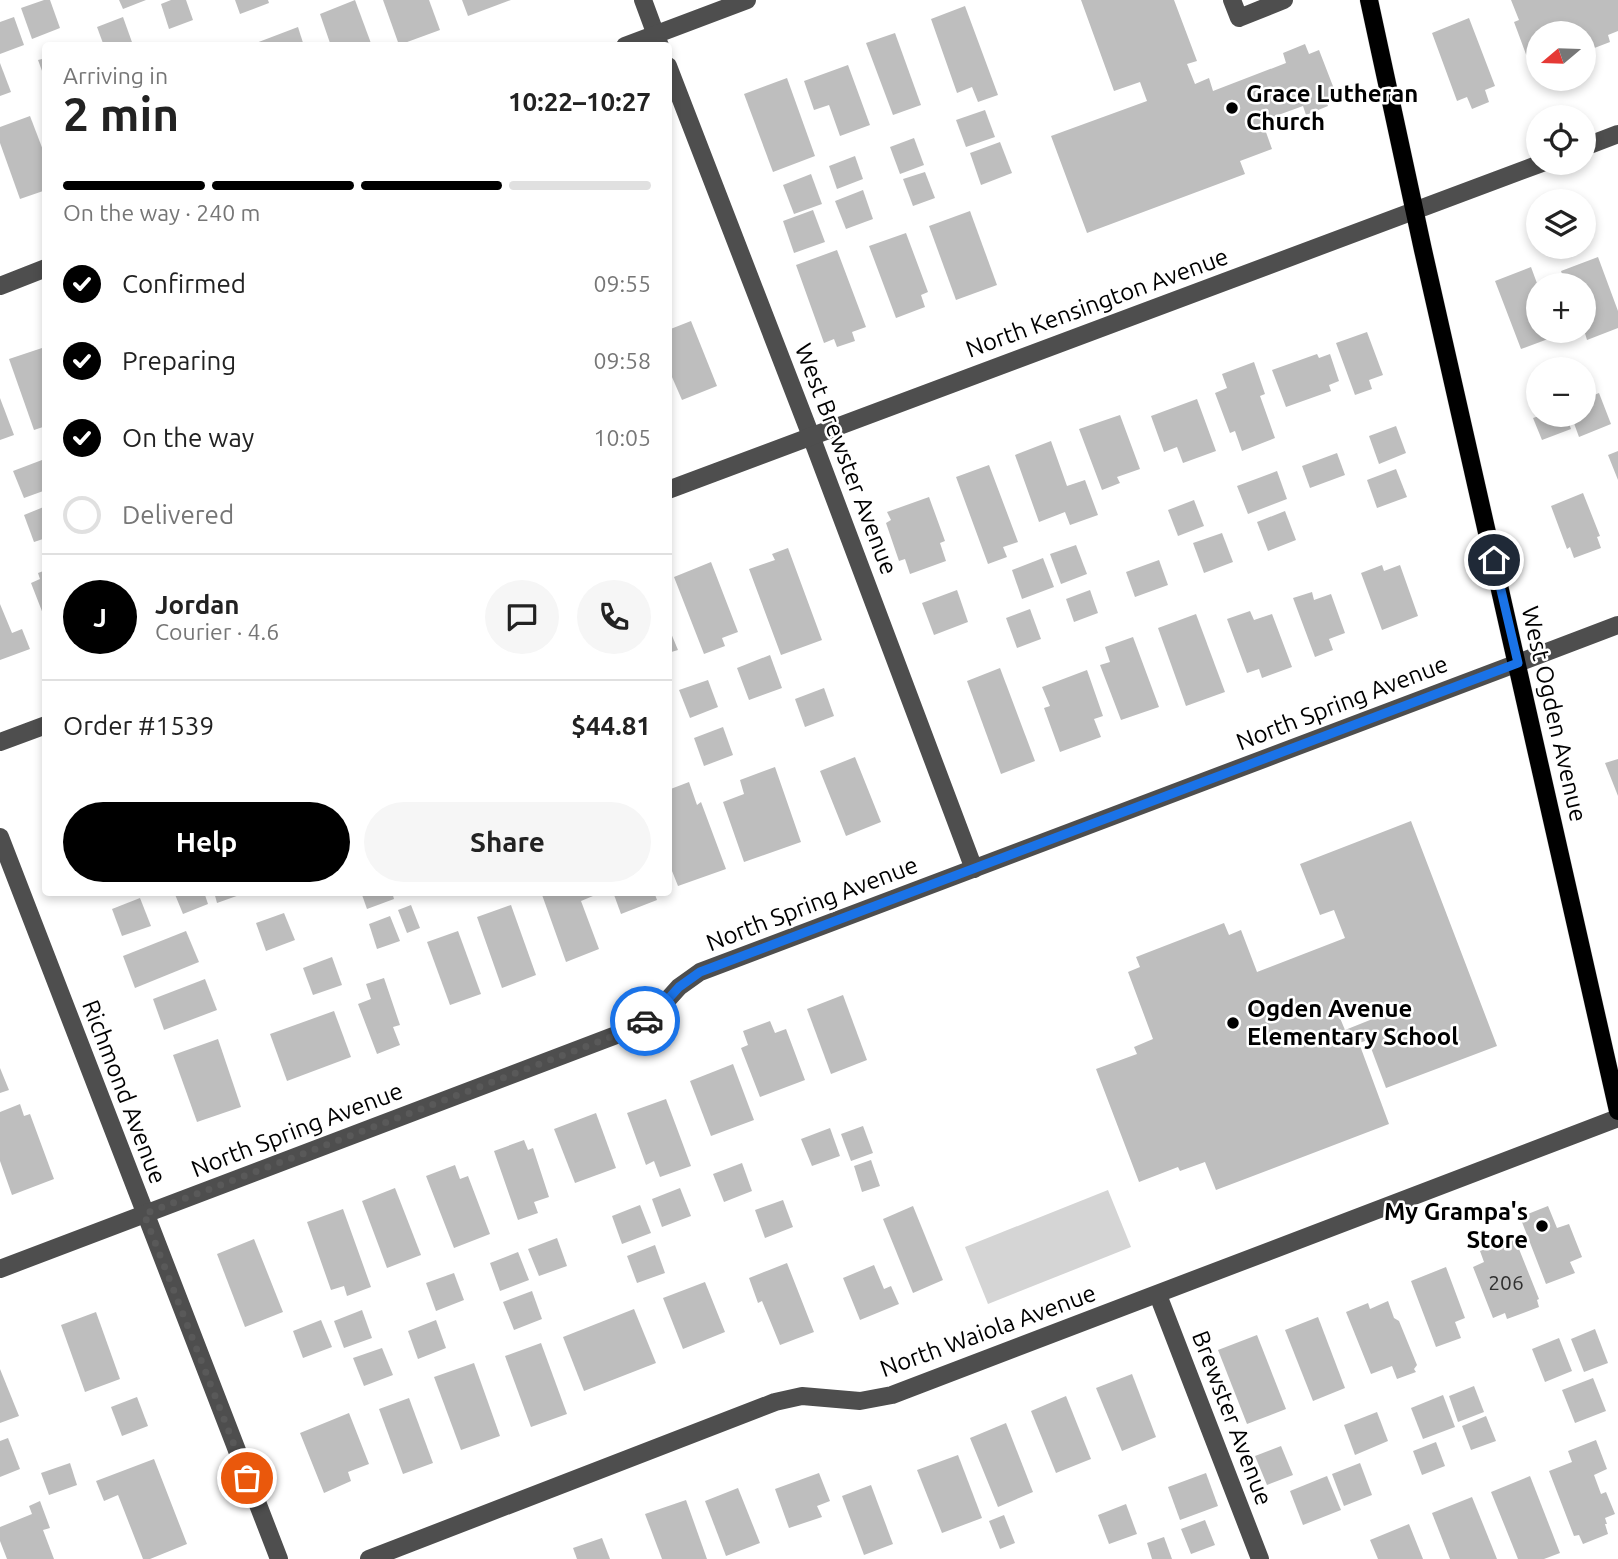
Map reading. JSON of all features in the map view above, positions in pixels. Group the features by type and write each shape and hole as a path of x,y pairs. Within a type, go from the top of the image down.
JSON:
{"main road":[{"name":"West Ogden Avenue","path":"1369,0 1414,211 1618,1111"}],"street":[{"path":"643,0 658,40 747,0"},
{"path":"1232,0 1239,18 1284,0"},
{"name":"West Brewster Avenue","path":"672,76 974,869"},
{"path":"1596,142 1618,134"},
{"name":"North Kensington Avenue","path":"672,488 1526,169"},
{"path":"0,286 42,270"},
{"name":"North Spring Avenue","path":"0,1269 632,1029 652,1017 679,987 700,972 1618,625"},
{"path":"0,742 42,726"},
{"name":"Richmond Avenue","path":"0,837 279,1559"},
{"name":"North Waiola Avenue","path":"369,1559 775,1402 802,1396 860,1401 892,1395 1618,1118"},
{"name":"Brewster Avenue","path":"1158,1295 1260,1559"}],"shaded area":[{"path":"1108,1190 1131,1247 988,1304 965,1247"}],"building":[{"path":"50,0 60,28 32,39 21,8"},
{"path":"119,0 146,0 123,9"},
{"path":"171,0 186,0 193,20 169,29 161,4"},
{"path":"235,0 268,0 269,3 240,14"},
{"path":"355,0 371,42 330,42 320,14"},
{"path":"383,0 429,0 440,30 407,42 398,42"},
{"path":"462,0 511,0 468,16"},
{"path":"1081,0 1174,0 1197,61 1187,64 1195,84 1209,78 1213,91 1286,63 1283,53 1305,44 1309,54 1319,50 1336,94 1325,98 1328,106 1306,115 1303,106 1262,121 1272,149 1240,161 1245,174 1087,233 1051,136 1147,101 1140,82 1114,91"},
{"path":"1511,0 1618,0 1618,31 1608,35 1610,42 1596,47 1596,21 1526,21 1526,54 1514,22 1519,20"},
{"path":"965,6 998,95 978,102 972,87 957,93 931,19"},
{"path":"14,17 24,45 0,54 0,22"},
{"path":"123,17 132,42 103,42 97,27"},
{"path":"1469,18 1495,86 1485,90 1489,102 1472,109 1467,97 1457,101 1432,33"},
{"path":"298,27 303,42 259,42"},
{"path":"895,33 921,105 893,115 866,43"},
{"path":"0,63 11,92 0,96"},
{"path":"848,65 870,125 840,136 829,105 814,110 804,81"},
{"path":"787,78 815,156 773,172 744,94"},
{"path":"985,110 995,137 966,147 956,120"},
{"path":"30,116 42,148 42,191 20,199 0,143 0,127"},
{"path":"914,138 924,165 900,174 890,147"},
{"path":"1000,142 1012,173 981,185 970,153"},
{"path":"855,156 863,179 837,189 829,166"},
{"path":"925,172 935,198 913,206 903,179"},
{"path":"811,174 822,204 794,214 783,185"},
{"path":"863,190 873,219 846,229 835,201"},
{"path":"813,210 825,242 794,253 783,221"},
{"path":"970,211 997,285 956,300 929,226"},
{"path":"906,233 928,292 921,295 925,307 896,318 869,246"},
{"path":"837,250 866,327 852,332 855,341 837,347 834,339 824,343 796,265"},
{"path":"1598,257 1618,311 1618,328 1596,337 1596,273 1561,271"},
{"path":"1531,267 1533,273 1526,273 1526,343 1537,343 1521,349 1495,281"},
{"path":"691,321 717,386 682,400 672,377 672,328"},
{"path":"1367,332 1383,375 1369,380 1372,389 1355,395 1336,343"},
{"path":"42,348 42,427 34,430 9,359"},
{"path":"1317,354 1319,358 1330,354 1339,381 1329,385 1331,391 1286,407 1272,370"},
{"path":"1254,362 1265,394 1260,396 1275,438 1242,451 1235,431 1230,433 1215,393 1227,388 1222,374"},
{"path":"1599,393 1611,424 1579,437 1575,427 1596,427 1596,394"},
{"path":"0,398 14,435 0,440"},
{"path":"1197,399 1216,451 1183,463 1177,447 1164,452 1151,416"},
{"path":"1120,415 1140,469 1117,477 1120,483 1102,490 1079,429"},
{"path":"1396,426 1406,453 1379,464 1369,436"},
{"path":"1537,427 1570,427 1571,429 1542,440"},
{"path":"1051,441 1067,486 1085,480 1098,515 1070,525 1065,512 1039,522 1015,455"},
{"path":"1618,451 1618,480 1608,455"},
{"path":"1337,453 1345,475 1310,488 1302,466"},
{"path":"42,460 42,491 24,498 13,471"},
{"path":"989,465 1018,542 1003,547 1007,557 988,564 956,477"},
{"path":"1396,469 1407,497 1377,508 1367,480"},
{"path":"1277,471 1287,499 1248,514 1237,486"},
{"path":"1583,493 1600,536 1597,537 1601,548 1574,558 1570,547 1567,549 1551,506"},
{"path":"929,497 945,541 940,543 946,561 910,574 905,559 899,561 886,523 891,520 887,512"},
{"path":"1194,500 1204,526 1178,536 1168,510"},
{"path":"42,508 42,539 34,542 24,515"},
{"path":"1285,511 1296,540 1268,551 1257,522"},
{"path":"1222,533 1233,562 1204,573 1193,543"},
{"path":"1076,545 1087,574 1061,584 1050,554"},
{"path":"788,548 822,640 781,655 749,569 775,560 772,554"},
{"path":"1043,558 1054,587 1022,599 1012,570"},
{"path":"1159,560 1168,585 1135,597 1126,572"},
{"path":"711,562 738,632 722,638 725,646 704,654 674,577"},
{"path":"1382,565 1384,571 1400,565 1418,616 1382,630 1361,573"},
{"path":"42,572 42,611 31,583 40,579 38,573"},
{"path":"957,590 968,622 934,635 922,603"},
{"path":"1090,590 1098,613 1074,622 1066,599"},
{"path":"1312,592 1314,600 1331,594 1345,633 1329,639 1333,650 1315,657 1293,598"},
{"path":"0,604 12,633 22,629 30,649 0,660"},
{"path":"1030,609 1041,639 1017,648 1006,618"},
{"path":"1250,611 1254,620 1272,614 1292,667 1262,678 1259,669 1247,673 1227,619"},
{"path":"1196,614 1225,692 1186,706 1158,628"},
{"path":"672,636 678,650 672,652"},
{"path":"1133,637 1159,707 1121,720 1100,665 1110,662 1105,647"},
{"path":"770,655 782,688 749,700 737,668"},
{"path":"1000,668 1035,761 1001,774 967,681"},
{"path":"1087,670 1103,716 1094,719 1101,737 1060,752 1044,708 1050,706 1042,687"},
{"path":"708,680 718,707 690,718 679,690"},
{"path":"824,688 834,716 805,727 795,699"},
{"path":"723,727 733,755 704,766 694,738"},
{"path":"855,757 881,822 846,836 820,771"},
{"path":"1618,759 1618,796 1605,763"},
{"path":"775,767 801,842 744,862 723,802 744,794 740,780"},
{"path":"689,782 697,805 701,802 726,869 678,886 672,871 672,788"},
{"path":"1411,821 1497,1046 1386,1088 1368,1040 1359,1043 1389,1124 1216,1190 1205,1162 1180,1171 1178,1167 1139,1182 1096,1069 1137,1054 1134,1047 1153,1039 1128,972 1140,967 1136,957 1224,923 1229,935 1241,930 1257,972 1345,938 1334,910 1320,915 1300,864","holes":["1371,1006 1375,1018 1345,1030 1340,1018"]},
{"path":"176,896 205,896 208,904 183,914"},
{"path":"215,896 237,896 217,903"},
{"path":"362,896 393,896 394,899 367,909"},
{"path":"542,896 593,896 581,901 599,949 566,962"},
{"path":"614,896 656,896 657,900 621,914"},
{"path":"140,898 151,926 122,936 112,909"},
{"path":"411,905 420,928 407,933 398,910"},
{"path":"511,905 536,975 502,988 477,917"},
{"path":"284,913 295,940 266,951 256,923"},
{"path":"390,916 400,941 377,949 369,924"},
{"path":"186,931 199,962 135,988 123,956"},
{"path":"458,931 481,994 450,1005 427,942"},
{"path":"332,957 342,985 313,995 303,968"},
{"path":"384,978 400,1025 393,1027 400,1045 377,1054 358,1004 371,999 366,984"},
{"path":"205,979 217,1010 164,1030 153,999"},
{"path":"843,995 867,1060 831,1074 807,1009"},
{"path":"334,1011 351,1057 287,1081 270,1034"},
{"path":"770,1021 775,1033 786,1029 805,1080 760,1097 741,1048 748,1045 743,1031"},
{"path":"218,1039 241,1107 197,1122 173,1055"},
{"path":"733,1064 754,1120 711,1136 690,1081"},
{"path":"0,1068 9,1090 0,1093"},
{"path":"666,1099 691,1166 660,1177 654,1161 646,1165 627,1113"},
{"path":"20,1104 24,1116 30,1114 54,1179 12,1195 0,1161 0,1112"},
{"path":"596,1113 616,1168 575,1183 554,1129"},
{"path":"863,1126 873,1153 851,1161 841,1134"},
{"path":"830,1128 840,1156 812,1166 801,1139"},
{"path":"524,1140 528,1150 533,1148 549,1197 534,1202 538,1213 518,1220 494,1151"},
{"path":"871,1160 880,1186 862,1192 854,1166"},
{"path":"742,1163 752,1191 724,1202 713,1174"},
{"path":"455,1165 460,1179 468,1176 490,1234 454,1248 426,1176"},
{"path":"395,1188 421,1255 387,1268 362,1201"},
{"path":"680,1188 691,1216 662,1227 652,1199"},
{"path":"783,1200 793,1227 765,1238 755,1210"},
{"path":"640,1205 651,1233 622,1244 612,1216"},
{"path":"913,1206 943,1280 913,1293 883,1219"},
{"path":"1548,1206 1557,1228 1569,1224 1582,1257 1570,1262 1575,1273 1546,1284 1520,1217"},
{"path":"343,1209 371,1287 347,1296 344,1286 331,1290 307,1222"},
{"path":"557,1238 567,1266 539,1276 528,1249"},
{"path":"254,1239 283,1312 245,1327 217,1254"},
{"path":"1512,1239 1517,1250 1519,1249 1539,1299 1539,1307 1507,1319 1505,1313 1493,1318 1473,1267 1484,1262 1480,1251"},
{"path":"655,1245 665,1273 637,1283 627,1256"},
{"path":"518,1252 529,1280 500,1291 490,1263"},
{"path":"787,1263 814,1332 780,1345 762,1301 758,1303 749,1278"},
{"path":"874,1265 884,1289 891,1286 899,1304 860,1320 843,1278"},
{"path":"1446,1267 1465,1318 1455,1322 1461,1338 1436,1347 1411,1281"},
{"path":"454,1273 464,1300 436,1311 426,1283"},
{"path":"705,1282 725,1332 683,1349 663,1298"},
{"path":"532,1291 542,1319 514,1330 503,1302"},
{"path":"1388,1301 1417,1365 1414,1369 1416,1372 1397,1379 1392,1366 1371,1374 1346,1312 1368,1303 1370,1309"},
{"path":"634,1309 656,1363 584,1391 563,1337"},
{"path":"362,1310 372,1338 344,1348 334,1321"},
{"path":"96,1312 120,1379 85,1392 61,1325"},
{"path":"1318,1317 1345,1388 1313,1401 1285,1330"},
{"path":"321,1320 332,1347 303,1358 293,1331"},
{"path":"436,1320 446,1348 418,1359 408,1331"},
{"path":"1595,1329 1608,1363 1584,1372 1571,1339"},
{"path":"1257,1335 1286,1409 1247,1424 1218,1350"},
{"path":"1559,1338 1572,1371 1545,1382 1532,1349"},
{"path":"541,1343 567,1414 531,1427 505,1356"},
{"path":"382,1348 393,1375 364,1386 353,1358"},
{"path":"474,1363 500,1436 461,1450 434,1377"},
{"path":"0,1369 19,1416 0,1423"},
{"path":"1132,1374 1156,1437 1122,1451 1096,1388"},
{"path":"1593,1378 1606,1411 1575,1423 1562,1390"},
{"path":"1474,1386 1484,1412 1458,1422 1449,1396"},
{"path":"1443,1395 1455,1427 1423,1439 1411,1408"},
{"path":"1066,1396 1091,1459 1056,1473 1031,1411"},
{"path":"137,1397 148,1426 122,1436 111,1407"},
{"path":"409,1398 433,1463 403,1474 379,1409"},
{"path":"1377,1412 1388,1441 1355,1455 1344,1425"},
{"path":"349,1413 369,1464 348,1472 351,1481 324,1493 300,1433"},
{"path":"1486,1416 1496,1441 1471,1450 1462,1426"},
{"path":"1006,1423 1033,1492 998,1507 970,1438"},
{"path":"8,1438 20,1469 0,1477 0,1441"},
{"path":"1596,1440 1607,1469 1594,1475 1601,1494 1606,1492 1615,1514 1605,1518 1608,1534 1583,1544 1579,1535 1574,1536 1549,1471 1572,1462 1568,1451"},
{"path":"1436,1442 1445,1466 1422,1475 1413,1451"},
{"path":"1281,1446 1293,1475 1267,1485 1255,1456"},
{"path":"958,1455 982,1518 942,1533 917,1470"},
{"path":"154,1459 187,1544 150,1559 143,1559 118,1495 104,1501 96,1481"},
{"path":"70,1463 77,1485 49,1495 41,1473"},
{"path":"1360,1463 1372,1495 1344,1506 1332,1474"},
{"path":"819,1473 830,1501 817,1506 822,1517 789,1528 775,1489"},
{"path":"1206,1473 1218,1506 1180,1520 1168,1487"},
{"path":"1327,1476 1341,1510 1303,1525 1290,1491"},
{"path":"1530,1476 1560,1553 1544,1559 1518,1559 1491,1492"},
{"path":"871,1485 893,1544 864,1555 842,1496"},
{"path":"738,1488 760,1543 726,1556 705,1501"},
{"path":"1472,1497 1497,1559 1450,1559 1432,1513"},
{"path":"686,1500 707,1559 662,1559 645,1514"},
{"path":"40,1501 50,1528 43,1530 54,1559 7,1559 0,1541 0,1527 32,1514 29,1506"},
{"path":"1126,1504 1137,1534 1109,1544 1098,1515"},
{"path":"1004,1515 1015,1543 1000,1549 989,1521"},
{"path":"1205,1520 1215,1545 1191,1554 1181,1529"},
{"path":"1409,1524 1423,1559 1378,1559 1370,1540"},
{"path":"1164,1537 1172,1559 1152,1559 1147,1543"},
{"path":"602,1538 610,1559 577,1559 573,1548"}],"way so far":[{"path":"247,1478 144,1214 632,1029 645,1021"}],"place":[{"name":"Grace Lutheran Church","path":"1232,108"},
{"name":"Ogden Avenue Elementary School","path":"1233,1023"},
{"name":"My Grampa's Store","path":"1542,1226"}],"route":[{"path":"645,1021 652,1017 679,987 700,972 1518,663 1494,560"}]}
